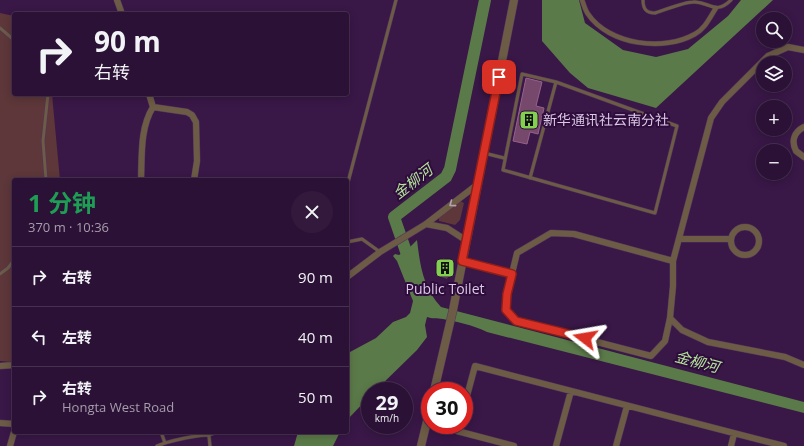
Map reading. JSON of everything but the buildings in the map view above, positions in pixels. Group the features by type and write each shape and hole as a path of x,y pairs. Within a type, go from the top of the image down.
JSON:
{"street":[{"path":"117,0 121,12"},
{"path":"436,382 453,310 514,0"},
{"path":"582,0 586,12 603,30 609,34 643,44 672,42 696,34 704,27 716,8"},
{"path":"673,261 574,234 551,233 517,254 507,294 506,310 516,321 651,356 665,341 670,318 673,286 673,261 711,118 722,102 768,56 788,47 804,50"},
{"path":"141,178 144,126 153,107 150,96"},
{"path":"153,107 187,112 192,115 196,122 197,161 194,178"},
{"path":"804,127 794,135 793,140 796,151 804,157"},
{"path":"349,275 380,252 426,224 478,184"},
{"path":"426,224 447,228 467,241"},
{"path":"747,227 755,231 759,238 759,243 757,248 750,254 741,254 733,248 731,239 735,231 739,228 747,227"},
{"path":"678,239 731,239"},
{"path":"462,261 512,274"},
{"path":"670,318 682,330 708,342 785,357 804,365"},
{"path":"0,366 12,365"},
{"path":"471,382 475,366 784,446"},
{"path":"556,446 571,391"},
{"path":"616,446 627,406"},
{"path":"0,423 12,424"},
{"path":"10,446 13,434"},
{"path":"421,446 424,434"},
{"path":"469,434 514,446"},
{"path":"731,446 734,434"}],"lane":[{"path":"349,178 396,0"},
{"path":"643,0 643,7 645,11 650,13 656,13 693,2 716,8 722,7 731,0"},
{"path":"0,28 12,38"},
{"path":"522,74 556,82 678,126 655,213 503,170 504,158 522,74"},
{"path":"530,178 556,82"},
{"path":"46,178 43,141 48,96"},
{"path":"484,153 504,158"},
{"path":"349,242 362,239 380,252"},
{"path":"0,274 12,263"},
{"path":"163,434 165,443"},
{"path":"157,446 199,435 209,436 212,434"},
{"path":"209,436 210,446"}],"shaded area":[{"path":"542,0 579,0 585,23 623,50 656,57 688,49 728,16 741,0 773,0 760,12 756,12 756,16 656,108 588,88 570,73 542,41"},
{"path":"0,13 12,16 12,96 52,96 60,178 12,178 12,361 0,361"},
{"path":"460,201 464,203 460,220 455,225 439,221 439,218"},
{"path":"417,240 423,276 430,292 441,307 804,402 804,413 487,332 465,324 427,317 425,325 427,337 417,350 384,382 361,382 361,405 349,418 349,353 376,338 393,322 406,317 410,313 413,301 397,261 393,256 395,254 399,255"},
{"path":"297,434 339,434 333,446 294,446"}],"waterway":[{"name":"金柳河","path":"411,266 394,217 446,177 450,169 485,0"}],"place":[{"name":"新华通讯社云南分社","path":"529,120"},
{"name":"Public Toilet","path":"445,268"}],"route":[{"path":"499,77 462,261 512,274 507,294 506,310 516,321 585,338"}]}
